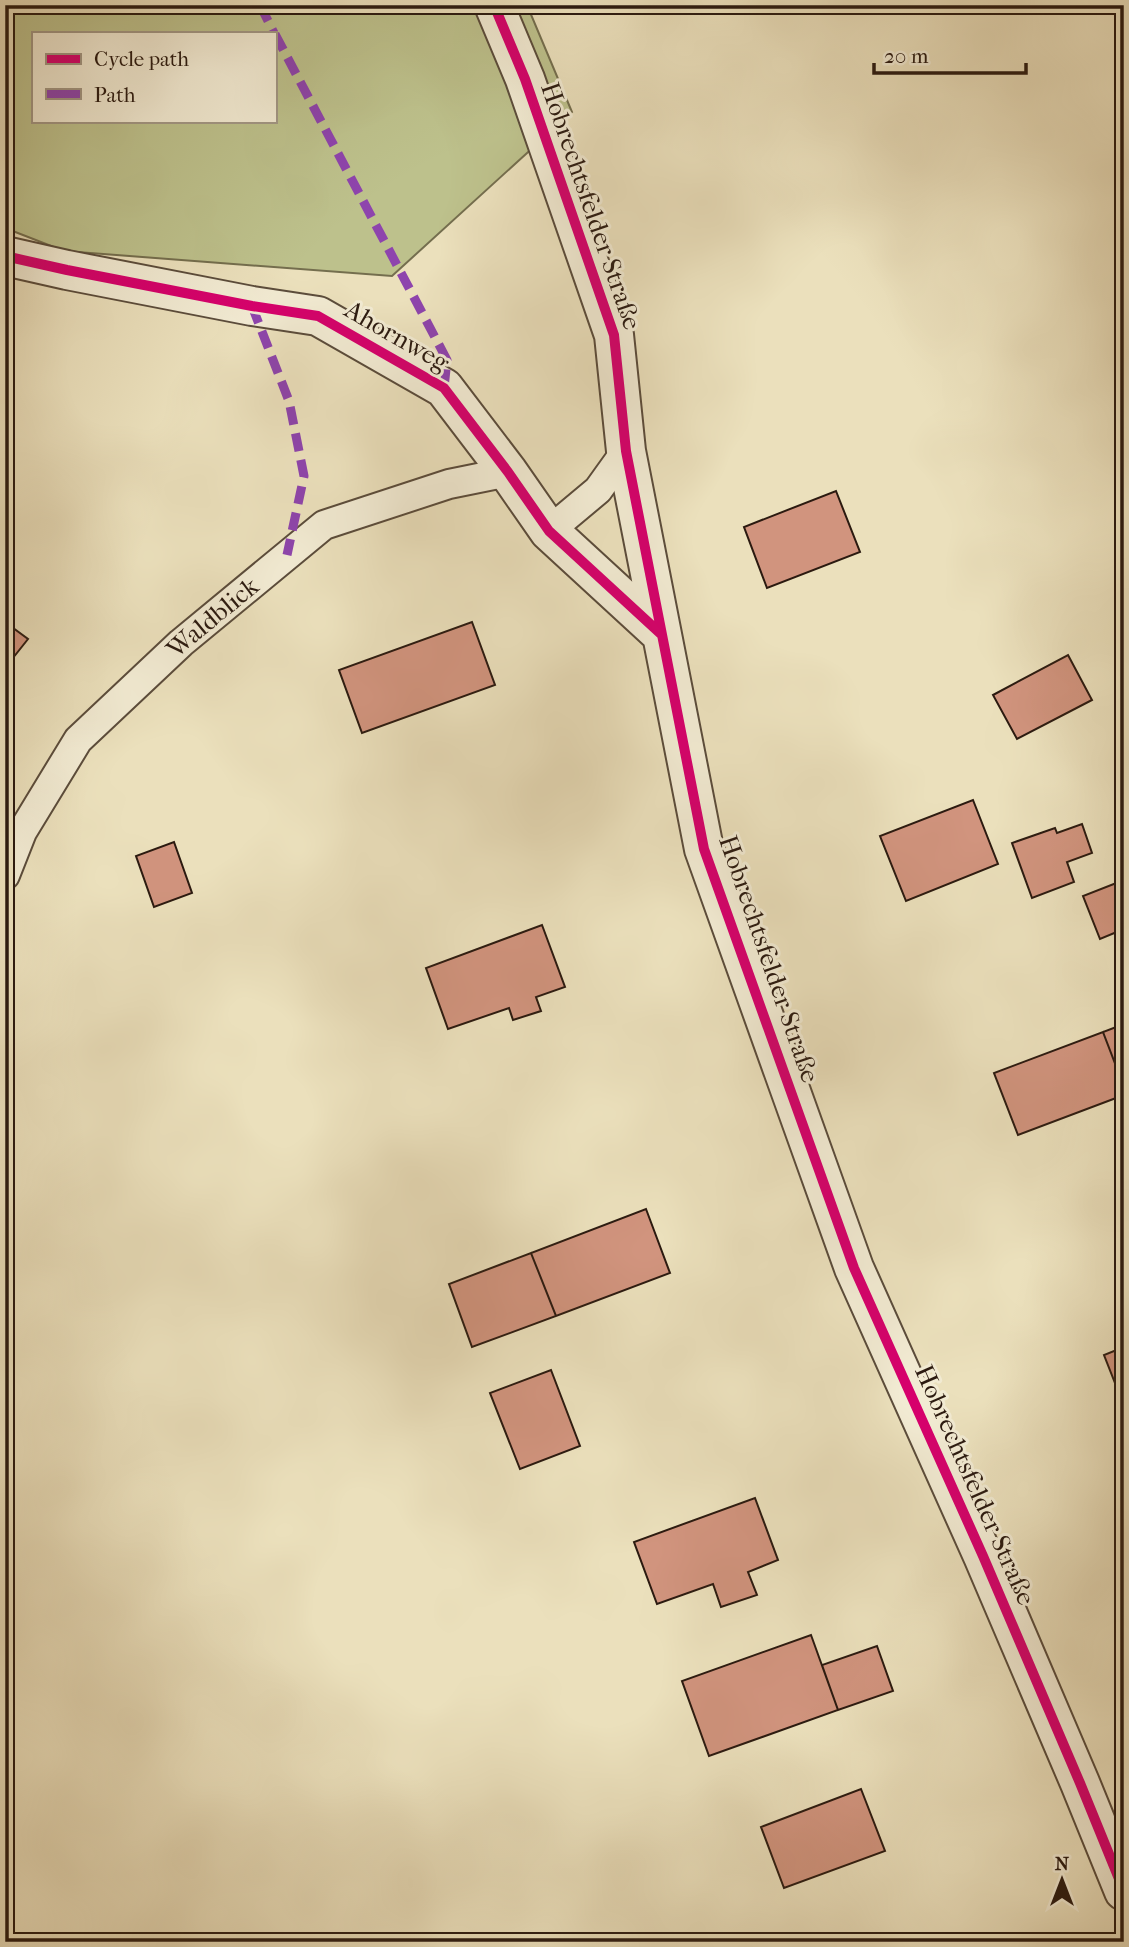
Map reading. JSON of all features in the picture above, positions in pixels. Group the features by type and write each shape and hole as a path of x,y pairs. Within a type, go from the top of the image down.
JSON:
{"street":[{"name":"Hobrechtsfelder Straße","path":"494,5 525,79 614,335 626,451 704,849 854,1268 983,1556 1124,1891"},
{"name":"Ahornweg","path":"5,256 252,306 318,316 444,388 508,472 548,531 661,634"}],"lane":[{"path":"548,531 598,491 626,451"},
{"name":"Waldblick","path":"5,875 22,832 78,740 181,643 324,524 449,484 508,472"}],"green space":[{"path":"5,5 527,5 572,112 392,276 64,251 5,228"}],"building":[{"path":"836,491 860,552 767,588 744,527"},
{"path":"5,622 28,639 5,668"},
{"path":"472,622 495,685 362,733 339,670"},
{"path":"1068,655 1092,700 1017,739 993,695"},
{"path":"973,800 998,864 906,901 880,836"},
{"path":"1082,824 1092,853 1067,862 1074,882 1032,898 1012,843 1055,828 1057,833"},
{"path":"174,842 192,893 154,907 136,856"},
{"path":"1124,880 1124,929 1100,939 1083,896"},
{"path":"542,925 565,987 536,997 541,1011 513,1020 509,1008 448,1029 426,968"},
{"path":"1124,1024 1124,1087 1103,1032"},
{"path":"1103,1032 1124,1087 1124,1095 1018,1135 994,1073"},
{"path":"646,1209 670,1273 556,1316 531,1253"},
{"path":"531,1253 556,1316 472,1347 449,1284"},
{"path":"1124,1347 1124,1406 1104,1355"},
{"path":"551,1370 580,1446 520,1469 490,1393"},
{"path":"755,1498 778,1560 748,1572 757,1595 721,1607 713,1584 657,1604 634,1542"},
{"path":"811,1635 838,1710 709,1756 682,1681"},
{"path":"877,1646 893,1691 838,1710 822,1665"},
{"path":"861,1789 885,1851 784,1888 761,1827"}],"marked path":[{"path":"260,5 274,32"},
{"path":"276,36 447,360 444,388"},
{"path":"252,306 289,401 304,476 287,555"}],"cycle path":[{"path":"494,5 525,79 614,335 626,451 704,849 854,1268 983,1556 1124,1891"},
{"path":"5,256 252,306 318,316 444,388 549,531 661,634"}]}
